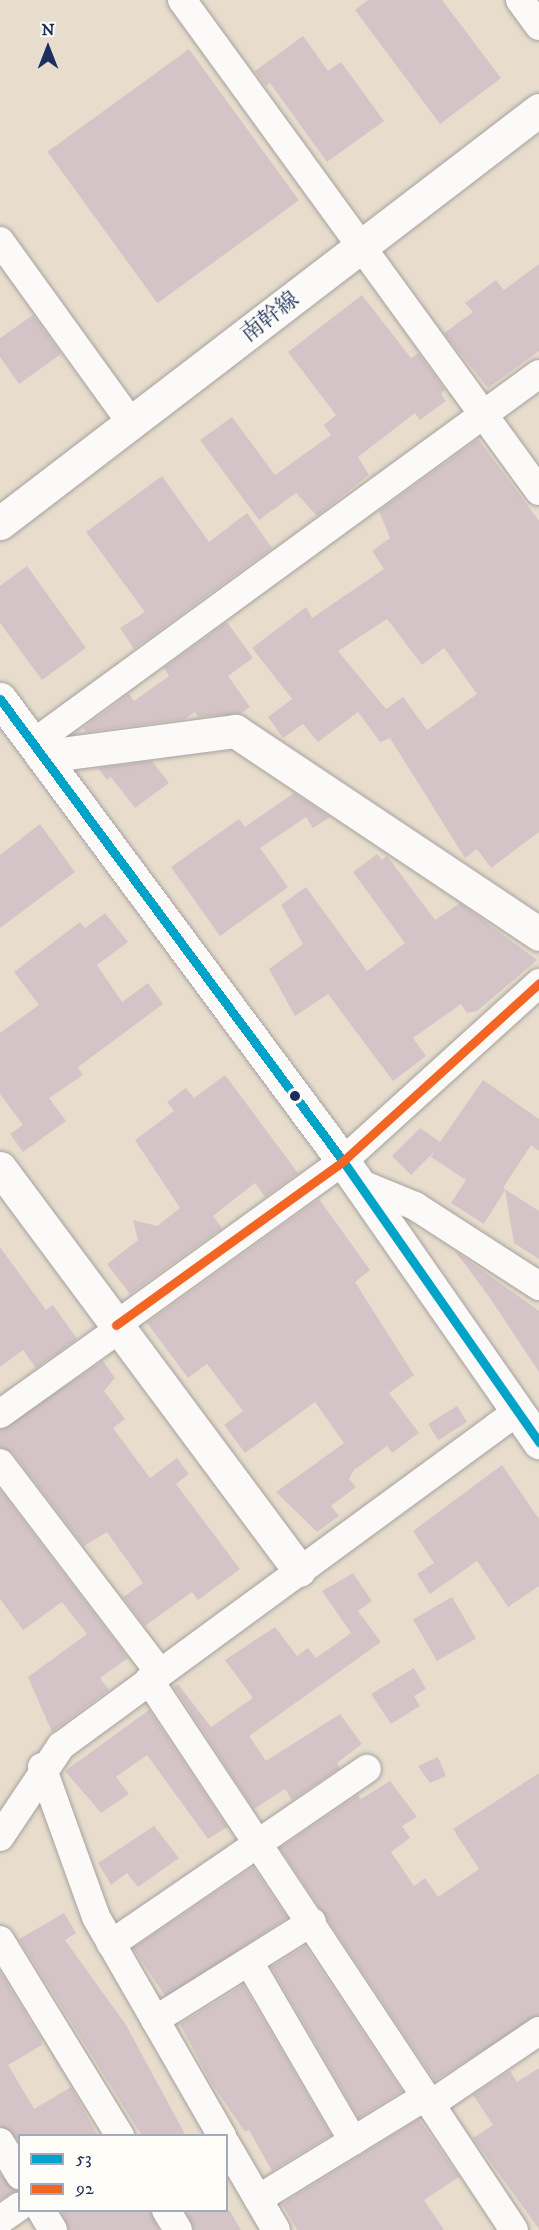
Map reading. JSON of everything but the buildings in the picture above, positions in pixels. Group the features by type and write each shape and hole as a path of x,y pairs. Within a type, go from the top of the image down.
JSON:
{"main road":[{"name":"南幹線","path":"0,523 539,110"},
{"path":"0,699 40,749 351,1172 539,1442"},
{"path":"40,749 235,731 539,934"},
{"path":"0,1168 299,1570"}],"street":[{"path":"182,0 539,491"},
{"path":"520,0 539,26"},
{"path":"0,241 132,424"},
{"path":"40,749 539,374"},
{"path":"0,1414 118,1327 351,1172 539,983"},
{"path":"351,1172 415,1206 539,1286"},
{"path":"0,1837 42,1767 61,1746 518,1411"},
{"path":"0,1463 154,1677 257,1843 312,1922 514,2230"},
{"path":"42,1767 111,1944 221,2134"},
{"path":"111,1944 367,1769"},
{"path":"155,2020 312,1922"},
{"path":"0,1940 119,2134"},
{"path":"249,1962 353,2140"},
{"path":"258,2199 353,2140 428,2100 539,2031"},
{"path":"0,2142 18,2172"},
{"path":"228,2147 276,2230"},
{"path":"0,2220 18,2207"},
{"path":"42,2212 52,2230"},
{"path":"167,2212 178,2230"}],"transit line":[{"name":"53","path":"0,699 343,1161 539,1442"},
{"name":"92","path":"116,1325 343,1161 539,983"}]}
